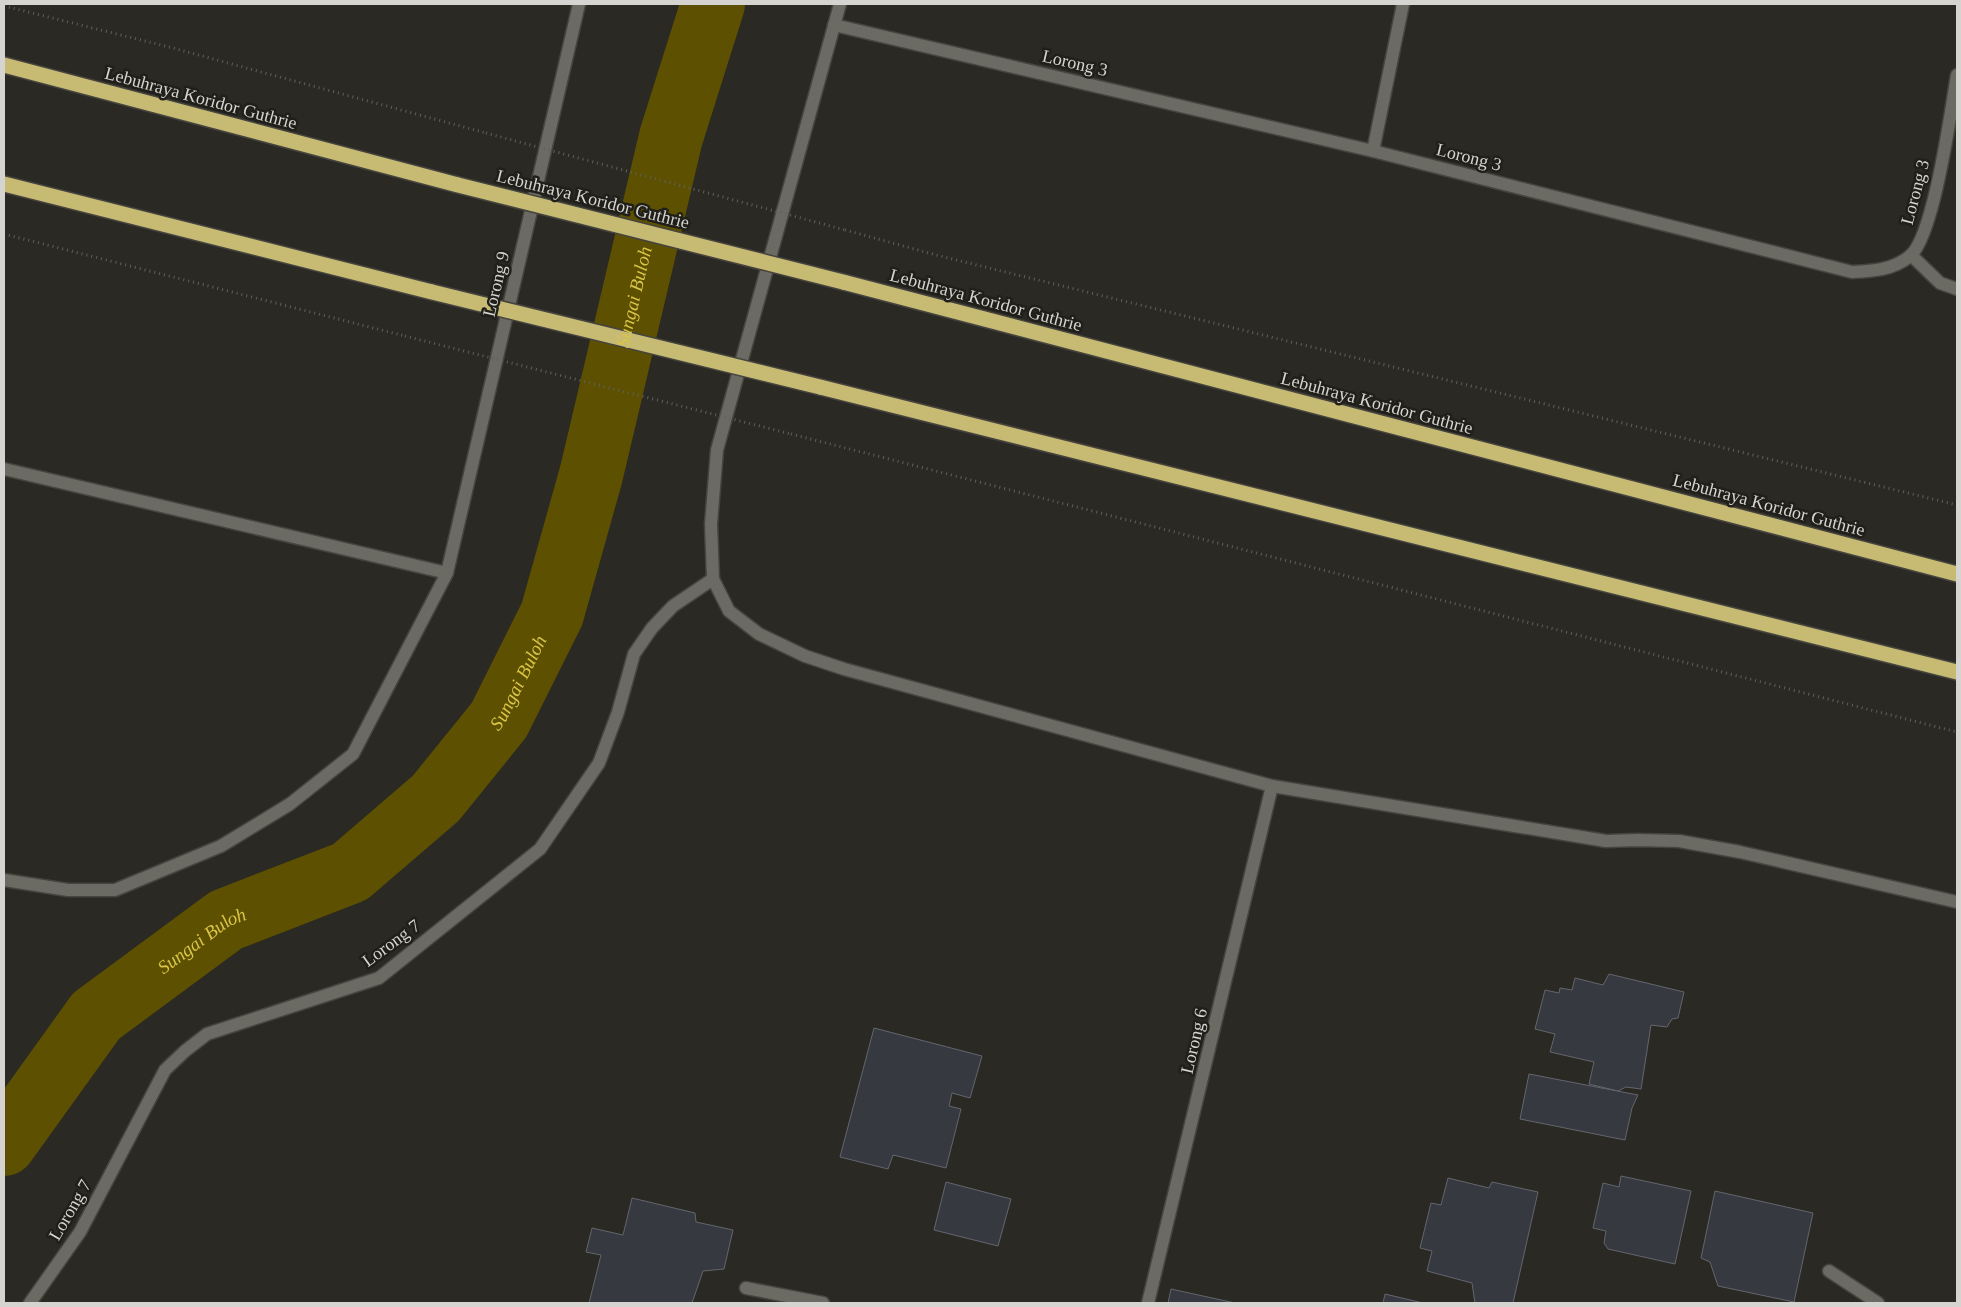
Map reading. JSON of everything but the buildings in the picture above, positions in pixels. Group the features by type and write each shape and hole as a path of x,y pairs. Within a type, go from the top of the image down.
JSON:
{"highway":[{"name":"Lebuhraya Koridor Guthrie","path":"4,66 458,185 843,282 1957,574"},
{"path":"4,184 1957,672"}],"street":[{"name":"Lorong 9","path":"4,880 68,890 115,890 221,846 290,804 353,754 447,573 579,4"},
{"path":"840,4 717,450 711,524 713,579 729,611 758,634 805,656 844,669 1272,786 1606,841 1679,841 1740,852 1957,902"},
{"path":"1373,151 1403,4"},
{"name":"Lorong 3","path":"834,25 1373,151 1852,272 1884,270 1911,256 1925,229 1934,200 1957,76"},
{"path":"1911,256 1940,283 1957,288"},
{"path":"4,469 447,573"},
{"name":"Lorong 7","path":"30,1303 80,1232 165,1070 185,1051 208,1034 379,978 540,849 599,764 618,712 634,654 652,628 673,606 713,579"},
{"name":"Lorong 6","path":"1148,1303 1272,786"},
{"path":"1829,1271 1878,1303"},
{"path":"746,1288 823,1303"}],"path":[{"path":"4,6 179,50 969,263 1957,505"},
{"path":"4,234 1957,732"}],"waterway":[{"name":"Sungai Buloh","path":"4,1144 96,1016 226,920 350,872 436,798 499,720 552,614 591,475 671,137 713,4"}]}
